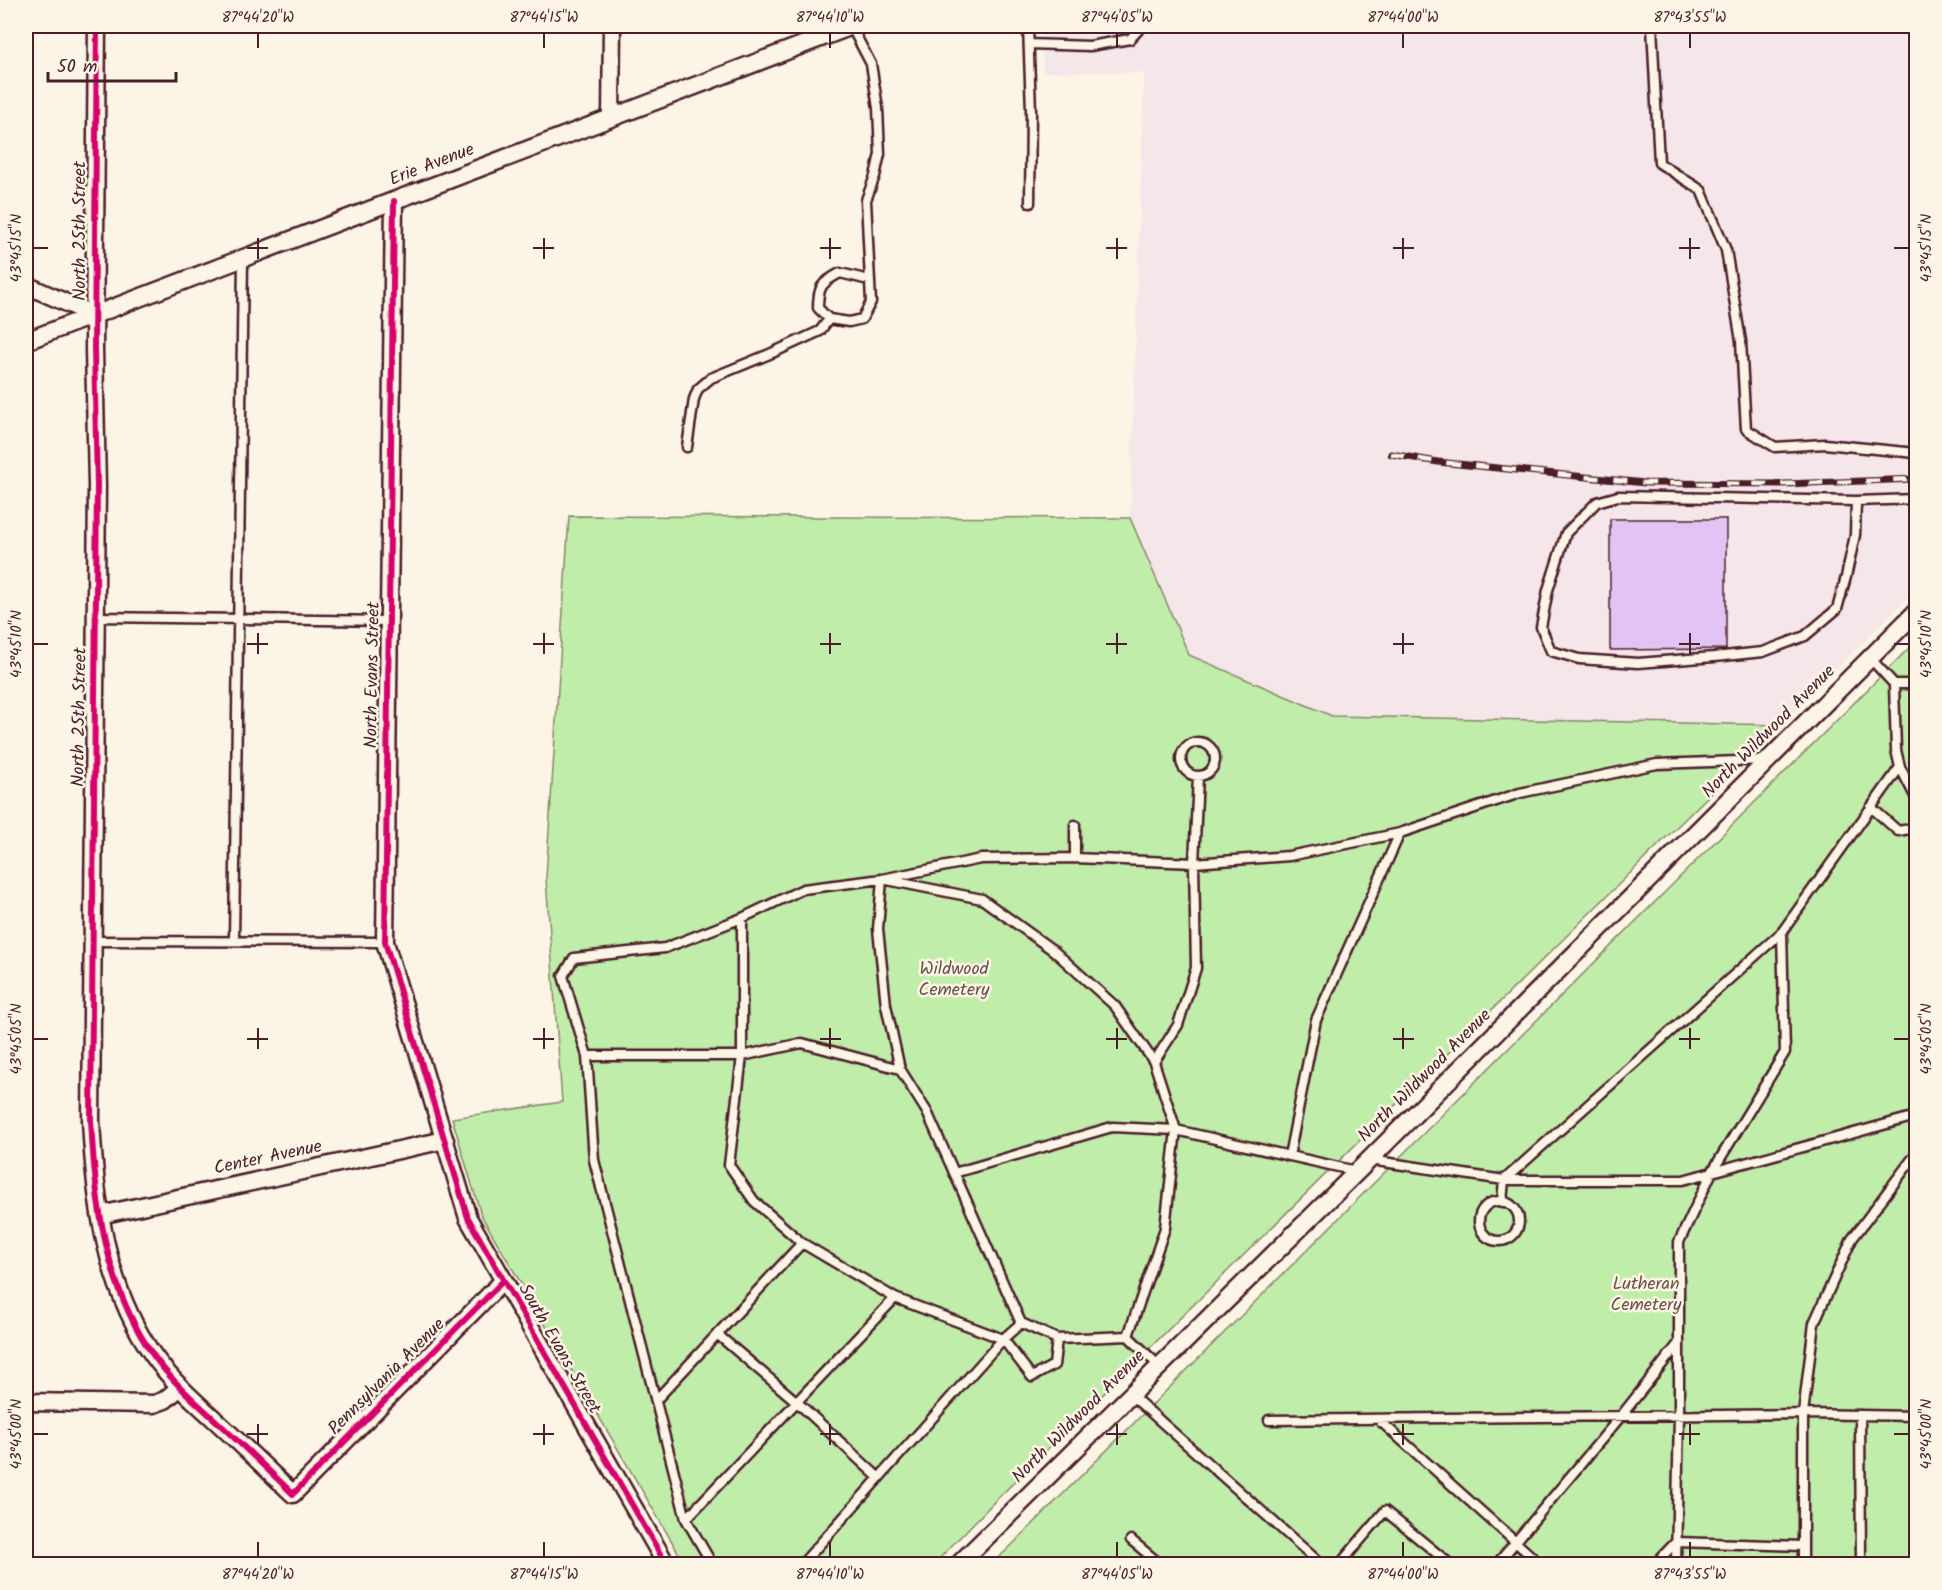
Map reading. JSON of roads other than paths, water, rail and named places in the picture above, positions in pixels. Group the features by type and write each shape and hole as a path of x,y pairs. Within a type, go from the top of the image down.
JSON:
{"street":[{"name":"North 25th Street","path":"97,26 94,315 97,486 91,1120 93,1168 100,1215 113,1273 123,1303 137,1331 154,1357 180,1387 293,1494"},
{"path":"611,117 612,26"},
{"name":"Erie Avenue","path":"26,341 852,26"},
{"name":"North Evans Street","path":"394,201 385,942 445,1140"},
{"path":"26,285 94,315"},
{"name":"North Wildwood Avenue","path":"959,1564 1363,1166 1917,612"},
{"name":"Center Avenue","path":"100,1215 445,1140"},
{"name":"South Evans Street","path":"445,1140 468,1218 666,1564"},
{"name":"Pennsylvania Avenue","path":"293,1494 503,1281"},
{"path":"26,1402 154,1404 165,1400 180,1387"}],"lane":[{"path":"852,26 871,64 878,108 880,154 866,200 871,302 862,320 849,322 829,320 818,308 818,293 827,280 840,273 869,280"},
{"path":"1028,26 1031,111 1030,203"},
{"path":"1029,44 1090,46 1130,39 1143,26"},
{"path":"1652,26 1659,163 1701,190 1726,250 1741,341 1746,429 1775,447 1824,444 1917,453"},
{"path":"234,941 243,259"},
{"path":"687,447 694,399 698,389 711,378 820,331 829,320"},
{"path":"1856,501 1855,535 1837,609 1805,636 1763,652 1649,662 1579,659 1551,651 1541,627 1548,590 1566,533 1597,502 1618,496 1856,501 1917,499"},
{"path":"96,616 389,621"},
{"path":"1870,658 1894,684 1896,750 1900,767 1917,798"},
{"path":"1894,684 1917,684"},
{"path":"1196,741 1212,748 1216,758 1209,773 1198,776 1187,772 1181,762 1186,746 1196,741"},
{"path":"712,1564 686,1519 594,1160 587,1056 562,976 574,958 665,948 742,918 803,889 882,879 981,859 1075,858 1194,863 1289,856 1400,833 1520,793 1657,764 1769,760"},
{"path":"1502,1202 1504,1180 1782,932 1900,767"},
{"path":"1154,1062 1178,1025 1196,968 1194,863 1198,776"},
{"path":"1871,807 1898,831 1917,828"},
{"path":"1075,825 1075,858"},
{"path":"1289,1156 1316,1020 1400,833"},
{"path":"882,879 982,899 1054,951 1115,1006 1154,1062 1176,1130 1165,1228 1128,1336"},
{"path":"882,879 878,929 886,1005 900,1069 927,1112 1021,1323 1057,1339 1128,1336 1159,1366"},
{"path":"742,918 742,1056 729,1165 754,1201 802,1243 896,1298 1003,1339 1032,1377 1054,1365 1057,1339"},
{"path":"1676,1564 1679,1242 1712,1172 1785,1052 1782,932"},
{"path":"93,941 385,942"},
{"path":"587,1056 742,1056 802,1043 900,1069"},
{"path":"954,1173 1112,1127 1176,1130 1289,1156 1504,1180 1683,1180 1917,1116"},
{"path":"1803,1564 1803,1414 1814,1323 1852,1239 1917,1154"},
{"path":"1502,1202 1514,1208 1518,1227 1510,1238 1497,1241 1485,1236 1481,1231 1479,1219 1489,1204 1502,1202"},
{"path":"656,1400 802,1243"},
{"path":"686,1519 896,1298"},
{"path":"802,1564 1003,1339 1021,1323"},
{"path":"717,1334 797,1402 879,1478"},
{"path":"1497,1564 1679,1343"},
{"path":"1130,1394 1321,1564"},
{"path":"1269,1420 1803,1414 1917,1416"},
{"path":"1860,1415 1861,1564"},
{"path":"1378,1419 1540,1564"},
{"path":"1340,1564 1384,1511 1450,1564"},
{"path":"1131,1540 1160,1564"},
{"path":"1655,1564 1676,1542 1803,1546"}],"railway":[{"path":"1391,454 1438,462 1645,483 1784,484 1916,479"}],"park label":[{"name":"Wildwood Cemetery","path":"954,979"},
{"name":"Lutheran Cemetery","path":"1646,1294"}]}
